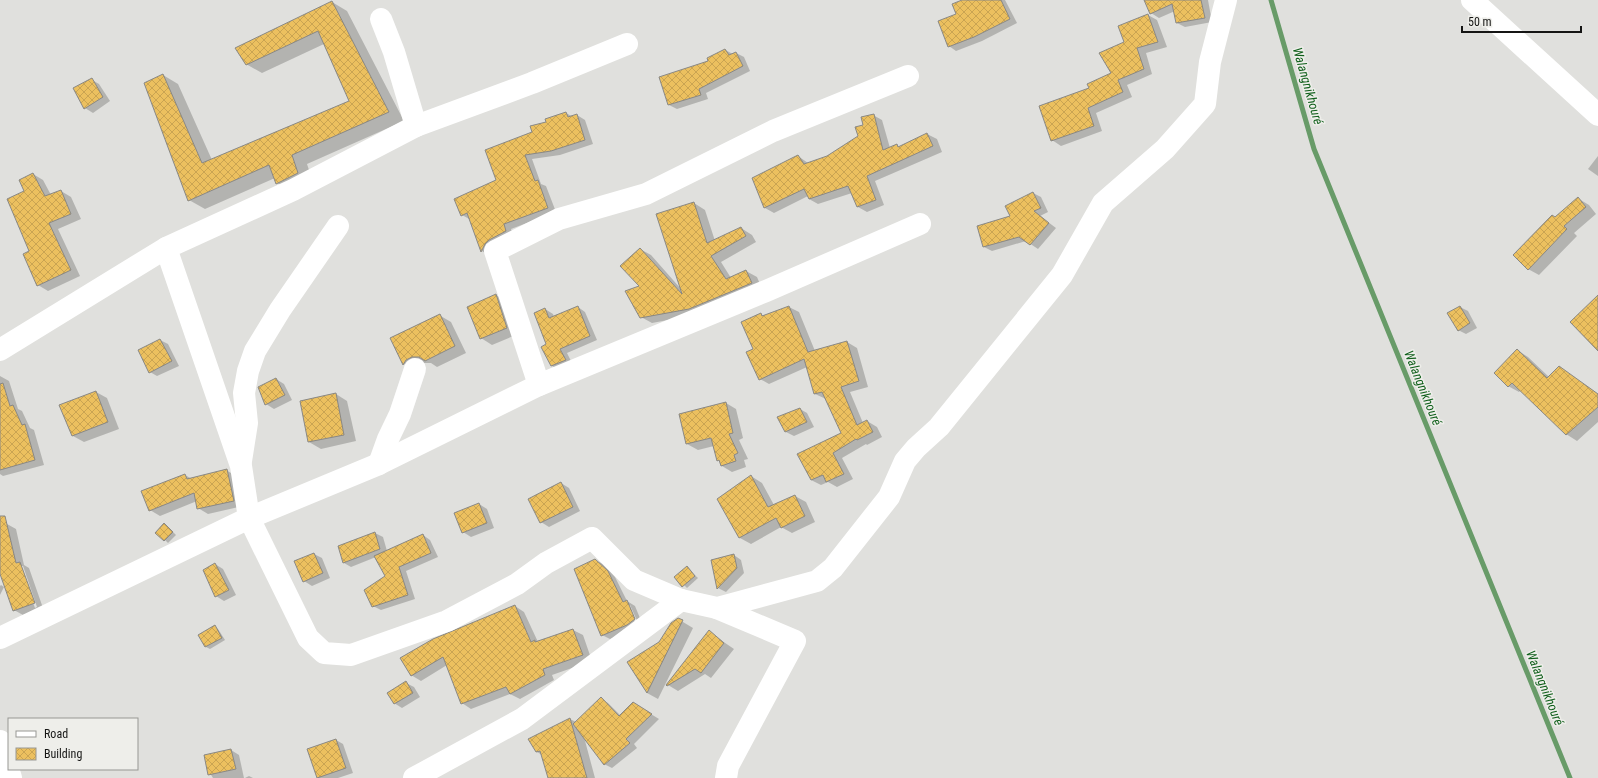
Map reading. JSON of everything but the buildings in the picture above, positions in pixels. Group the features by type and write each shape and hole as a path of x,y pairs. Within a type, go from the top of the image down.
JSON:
{"street":[{"path":"717,608 817,581 834,568 889,497 905,461 916,448 940,427 1062,275 1103,203 1165,149 1205,104 1210,62 1226,0"},
{"path":"1472,0 1598,115"},
{"path":"381,19 394,52 416,126"},
{"path":"0,350 166,248 293,190 416,126 532,83 627,44"},
{"path":"539,385 495,251 559,219 646,194 773,131 908,76"},
{"path":"0,638 249,518 379,464 539,385 766,292 920,224"},
{"path":"241,466 247,423 244,393 248,371 255,351 280,310 338,226"},
{"path":"166,248 241,466 249,518 308,638 324,653 351,655 447,620 517,584 546,563 592,538 634,580 681,600 717,608 794,640 728,766 726,778"},
{"path":"379,464 388,439 400,414 415,369"},
{"path":"414,778 522,719 681,600"},
{"path":"0,741 6,773"}],"waterway":[{"name":"Walangnikhouré","path":"1271,0 1314,149 1570,778"}]}
